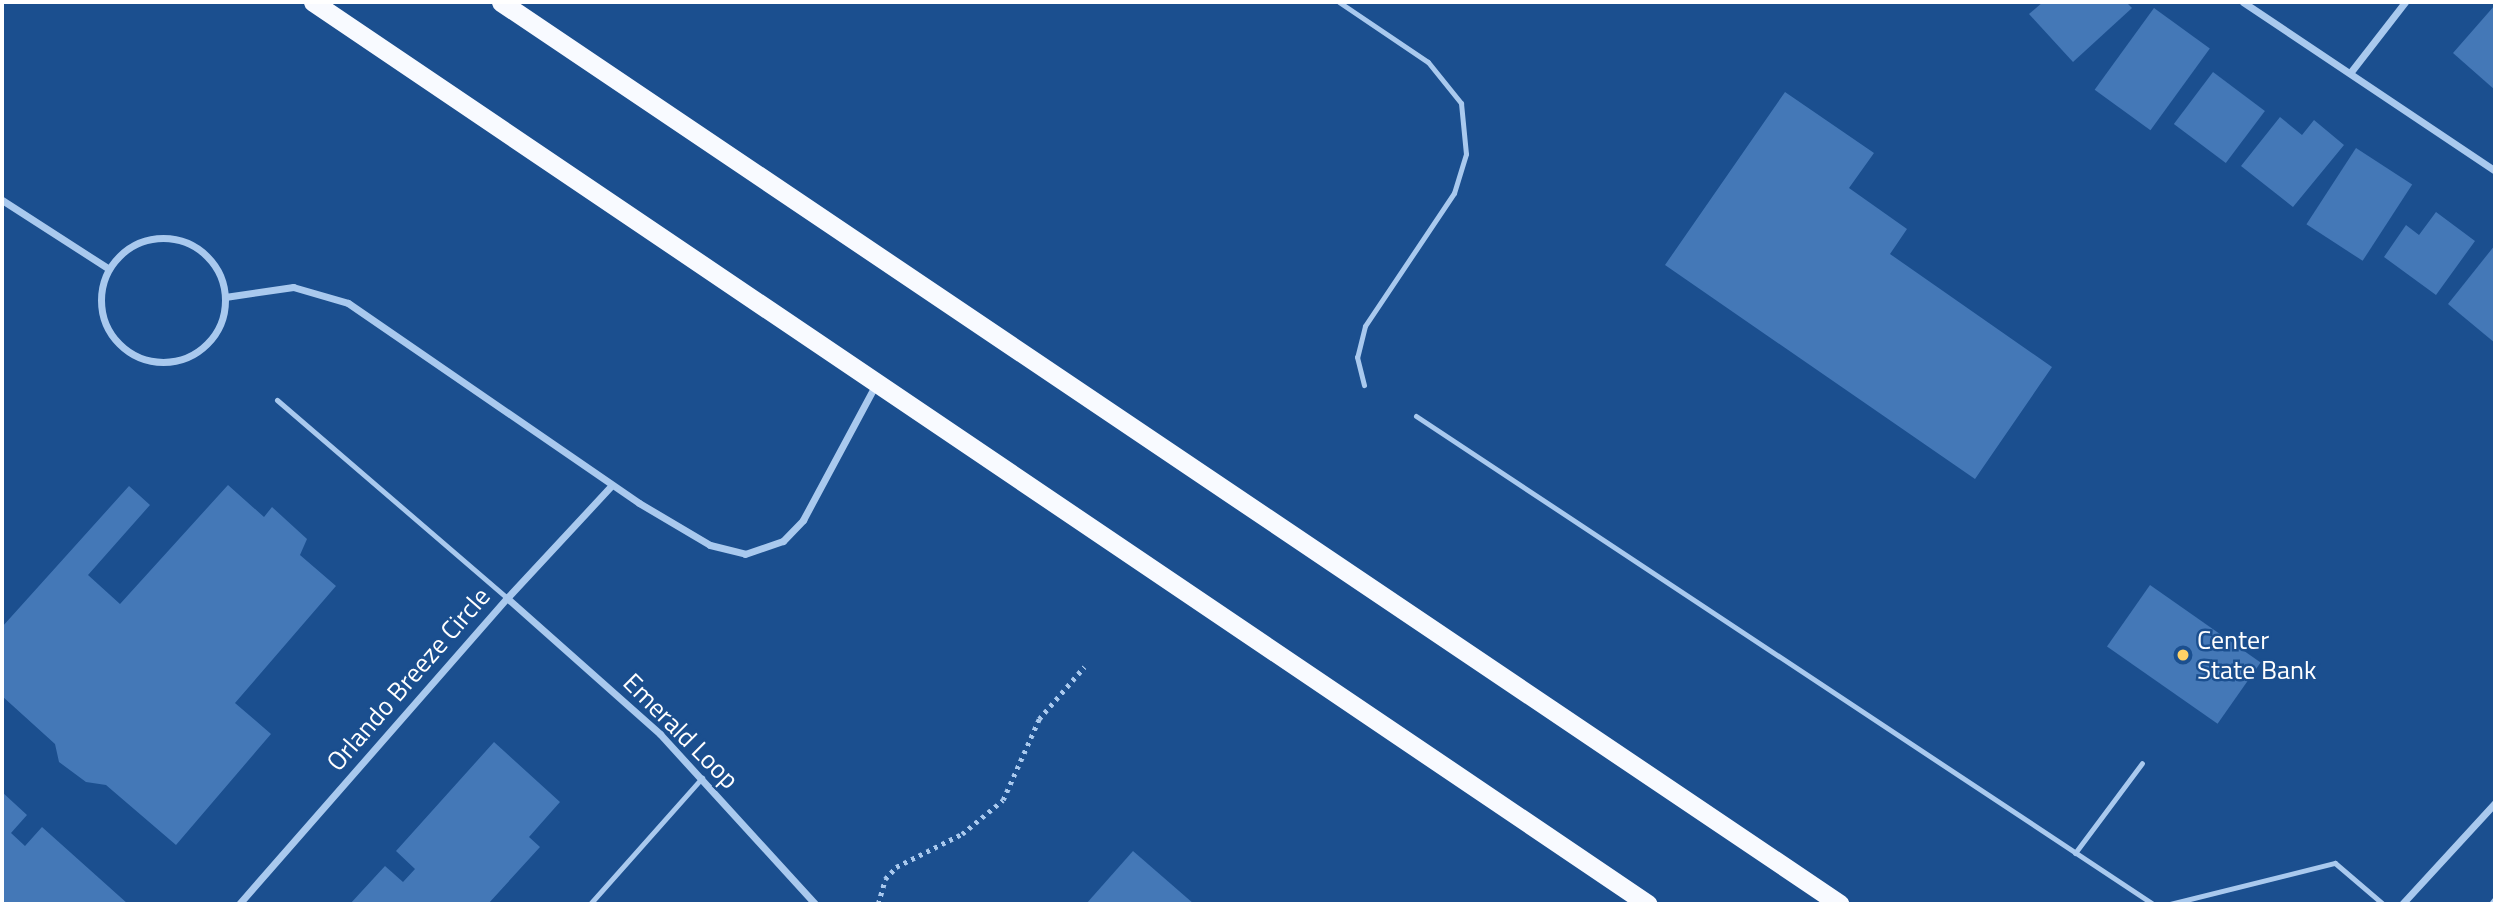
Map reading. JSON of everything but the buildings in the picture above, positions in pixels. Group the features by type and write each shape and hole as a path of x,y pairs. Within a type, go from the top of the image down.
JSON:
{"highway":[{"path":"313,2 1648,904"},
{"path":"501,2 1840,904"}],"street":[{"path":"2243,2 2495,171"},
{"path":"2350,72 2405,2"},
{"path":"2,200 109,269"},
{"path":"158,238 178,239 197,247 211,260 221,278 225,297 222,317 213,336 198,351 179,360 158,362 138,357 121,345 108,329 102,309 102,288 109,269 122,253 139,242 158,238"},
{"path":"225,297 293,288 348,303 612,485 710,545 745,554 783,541 803,520 877,384"},
{"name":"Orlando Breeze Circle","path":"239,904 507,598 612,485"},
{"name":"Emerald Loop","path":"507,598 660,734 815,904"},
{"path":"2402,904 2495,803"},
{"path":"2492,904 2495,900"}],"lane":[{"path":"1339,2 1428,62 1461,103 1466,154 1454,193 1365,326 1357,357 1364,385"},
{"path":"277,400 507,598"},
{"path":"1416,416 2153,904"},
{"path":"2075,853 2142,763"},
{"path":"590,904 702,778"},
{"path":"2170,904 2335,863 2383,904"}],"path":[{"path":"878,904 885,879 896,867 962,834 1003,800 1039,719 1084,667"}],"place":[{"name":"Center State Bank","path":"2183,655"}]}
